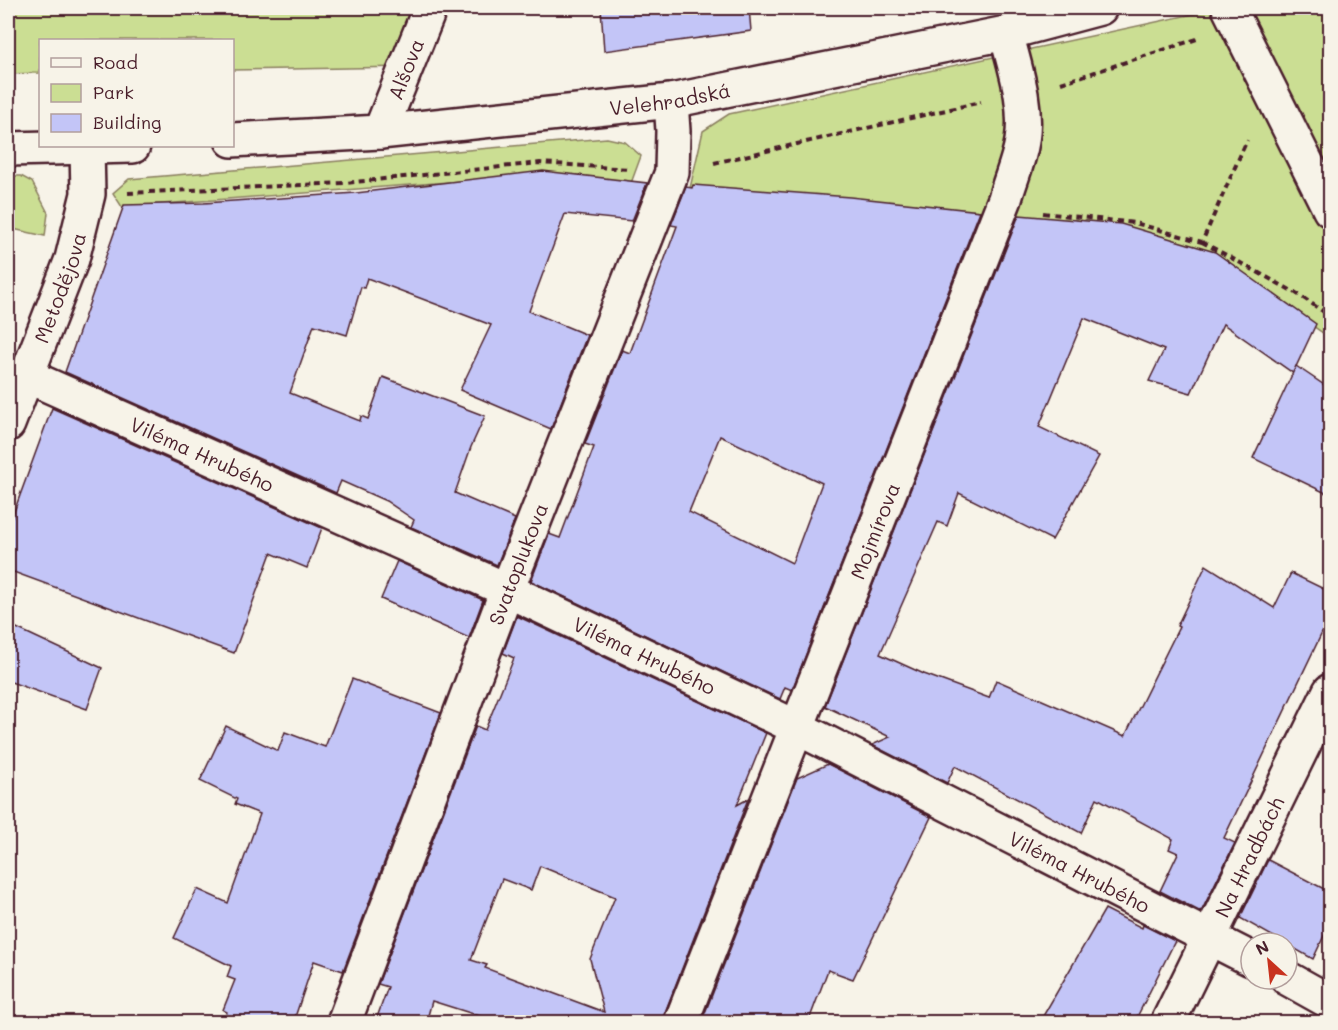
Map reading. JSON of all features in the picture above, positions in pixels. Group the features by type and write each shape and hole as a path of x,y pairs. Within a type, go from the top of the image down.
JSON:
{"street":[{"name":"Alšova","path":"380,132 430,8"},
{"name":"Velehradská","path":"234,140 380,132 671,100 1006,33 1100,8"},
{"path":"1229,8 1330,210"},
{"name":"Mojmírova","path":"681,1023 1005,199 1022,143 1024,119 1021,93 1006,33"},
{"name":"Svatoplukova","path":"344,1023 507,590 672,172 671,100"},
{"path":"8,149 110,147"},
{"name":"Metodějova","path":"8,424 25,375 72,259 88,194 87,148"},
{"name":"Viléma Hrubého","path":"25,375 507,590 798,728 1239,953"},
{"name":"Na Hradbách","path":"1168,1023 1330,691"},
{"path":"1299,985 1330,1002"}],"path":[{"path":"88,194 345,183 540,163 672,172 1054,86 1198,39"},
{"path":"1202,242 1247,139"},
{"path":"1032,211 1135,223 1202,242 1296,293 1330,316"}],"green space":[{"path":"8,8 430,8 406,67 234,70 234,39 39,39 39,73 8,74"},
{"path":"1221,8 1330,8 1330,338 1213,255 1119,228 690,188 703,131 729,114"},
{"path":"607,138 625,142 641,156 630,186 540,175 122,207 113,193 129,179"},
{"path":"8,176 21,176 32,182 48,213 45,236 8,228"}],"building":[{"path":"601,8 749,8 751,31 604,51"},
{"path":"543,171 647,183 632,221 565,214 529,311 587,335 551,429 460,390 491,325 367,278 364,288 361,287 347,335 314,325 290,393 360,421 361,416 368,419 383,377 485,416 455,493 515,519 497,565 411,527 414,520 386,501 341,481 336,493 65,372 124,205 204,203 356,193"},
{"path":"693,185 850,197 980,211 792,690 785,687 780,699 531,581 549,534 560,538 594,447 585,444 622,350 630,353 677,226 671,225 686,187 692,188","holes":["720,436 822,483 792,563 689,512"]},
{"path":"1019,215 1121,224 1215,252 1316,324 1293,373 1223,324 1191,393 1149,381 1164,350 1084,318 1039,427 1099,456 1052,540 959,493 947,526 938,522 880,654 924,674 989,698 996,680 1125,736 1179,627 1177,626 1206,565 1274,608 1291,573 1330,592 1330,616 1224,838 1235,843 1202,910 1199,911 1160,891 1178,853 1169,849 1173,839 1097,798 1081,833 955,766 947,783 872,745 890,737 825,706"},
{"path":"1296,366 1330,389 1330,495 1253,458"},
{"path":"52,408 322,528 307,568 271,553 234,653 8,570 8,528"},
{"path":"397,561 483,600 469,638 381,599"},
{"path":"517,616 766,733 737,805 748,799 664,1015 663,1023 502,1023 432,1001 426,1023 375,1023 388,987 378,984 476,726 485,730 514,658 503,653","holes":["540,866 615,897 590,959 604,1012 485,968 487,965 471,960 502,879 531,890"]},
{"path":"8,624 102,668 87,709 8,681"},
{"path":"352,679 441,713 343,971 314,961 293,1023 223,1023 227,1012 223,1010 235,980 227,977 231,966 174,938 197,889 228,903 260,814 235,804 237,799 200,781 226,726 278,751 285,732 325,747"},
{"path":"828,764 931,817 853,979 828,970 808,1023 701,1023 797,778"},
{"path":"1268,860 1330,892 1330,923 1313,959 1299,951 1299,931 1263,931 1240,918"},
{"path":"1105,909 1142,928 1143,925 1175,941 1134,1023 1039,1023"}]}
